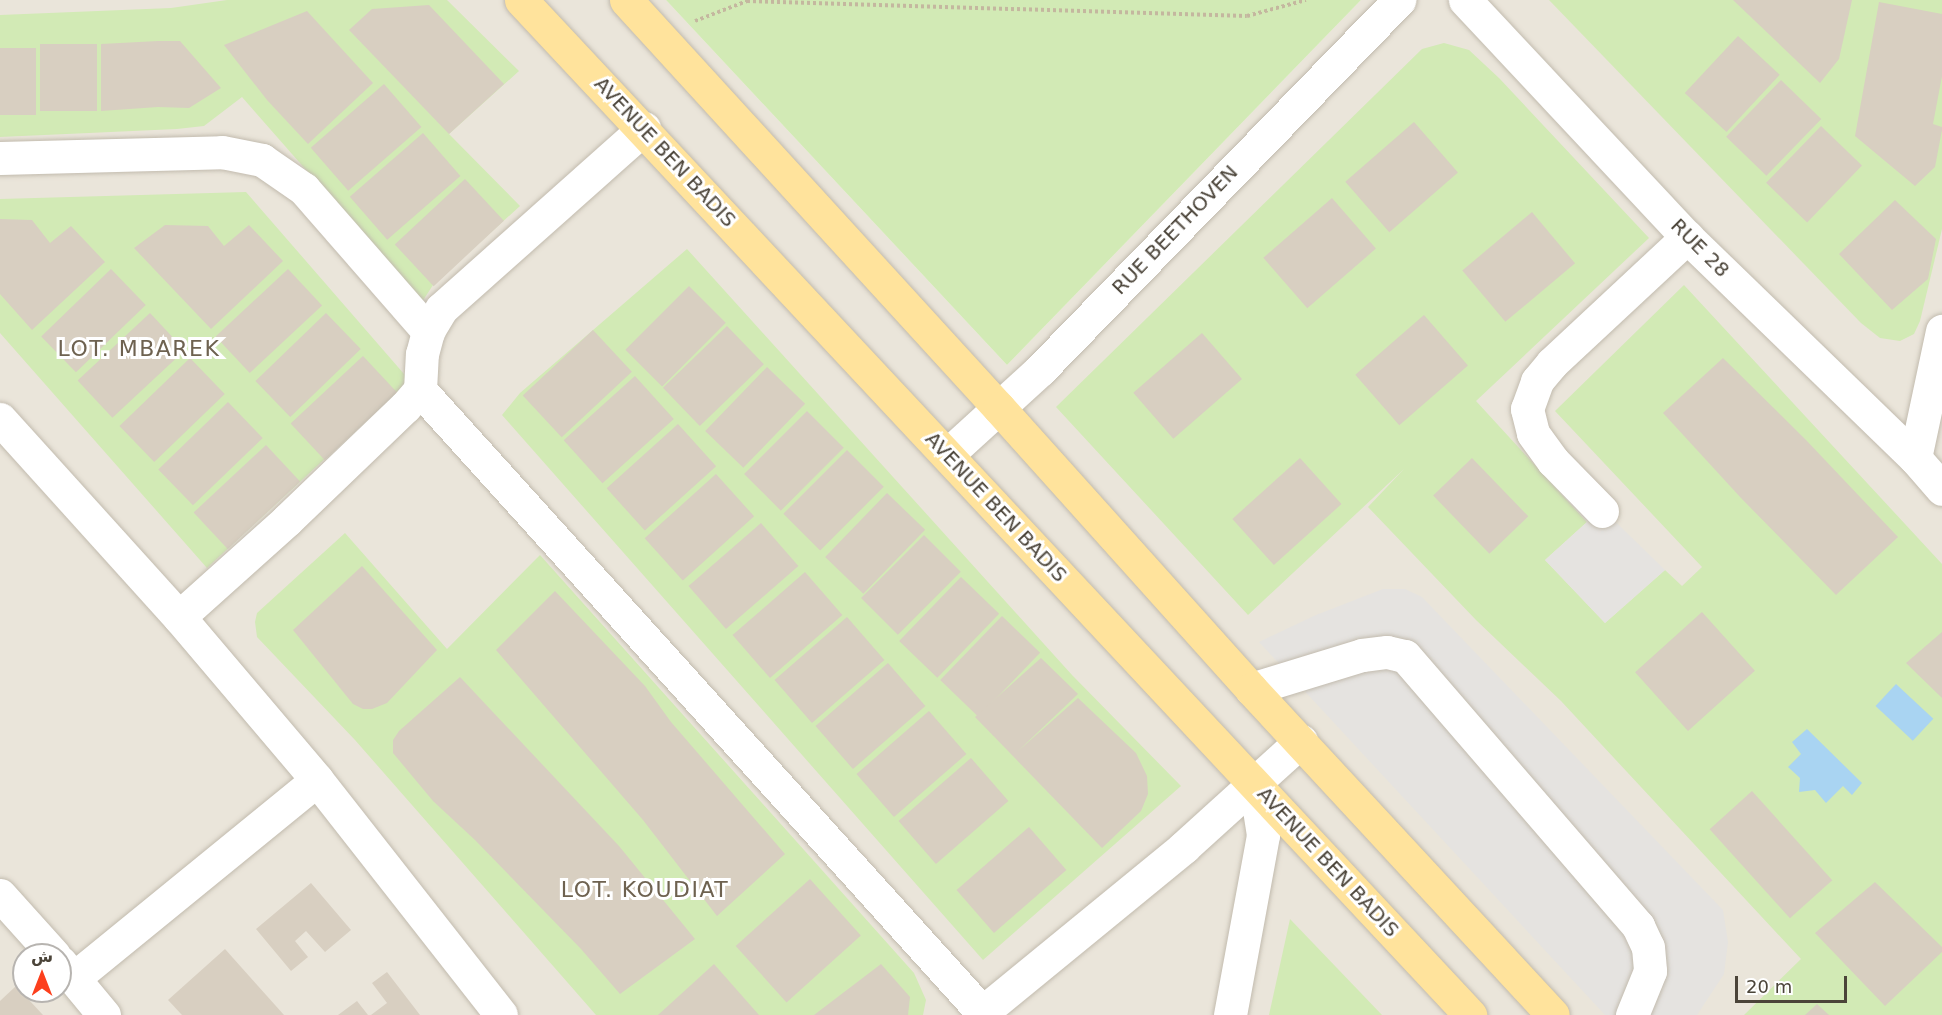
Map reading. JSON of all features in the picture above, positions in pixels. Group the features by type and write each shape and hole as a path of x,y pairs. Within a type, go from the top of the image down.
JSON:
{"main road":[{"name":"AVENUE BEN BADIS","path":"521,0 644,128 1470,1015"},
{"path":"626,0 999,408 1251,689 1553,1015"}],"street":[{"name":"RUE BEETHOVEN","path":"948,454 1047,362 1399,0"},
{"name":"RUE 28","path":"1465,0 1687,237 1915,458 1942,489"},
{"path":"179,617 287,520 420,390 422,354 428,331 441,309 644,128"},
{"path":"0,158 222,152 262,160 304,189 428,331"},
{"path":"1602,511 1533,433 1527,409 1537,381 1552,363 1687,237"},
{"path":"1915,458 1942,331"},
{"path":"420,390 981,1014 1184,847 1301,741"},
{"path":"0,419 179,617 317,780 501,1015"},
{"path":"1251,689 1362,655 1387,652 1405,656 1638,926 1648,947 1650,971 1632,1015"},
{"path":"72,958 317,780"},
{"path":"1230,1015 1263,835 1255,784"},
{"path":"0,895 43,943"},
{"path":"72,976 104,1015"}],"path":[{"path":"658,36 747,1 1247,16 1306,0"}],"shaded area":[{"path":"0,0 666,0 1007,365 1361,0 1942,0 1942,1015 0,1015"},
{"path":"1553,461 1665,570 1605,623 1545,560 1587,522 1541,472"},
{"path":"1383,589 1405,589 1422,597 1723,910 1728,942 1724,974 1697,1015 1605,1015 1259,642 1316,615"}],"green space":[{"path":"227,0 447,0 519,71 449,134 520,206 433,285 422,302 242,97 204,126 0,137 0,15 171,8"},
{"path":"666,0 1361,0 1007,365"},
{"path":"1549,0 1942,0 1942,229 1920,321 1914,334 1900,341 1880,338 1861,323"},
{"path":"1444,43 1469,50 1499,78 1649,238 1476,401 1587,522 1545,560 1605,623 1665,570 1682,586 1702,567 1555,411 1684,285 1942,564 1942,1015 1744,1015 1801,959 1561,701 1476,620 1368,507 1404,469 1248,615 1056,407 1422,49"},
{"path":"246,192 411,382 397,392 207,568 0,333 0,199"},
{"path":"687,249 1072,675 1181,786 983,960 502,415 520,393"},
{"name":"LOT. KOUDIAT","path":"345,533 447,649 540,555 914,973 926,1000 923,1015 596,1015 355,740 257,637 255,622 257,613"},
{"path":"1290,919 1382,1015 1269,1015"}],"water":[{"path":"1896,684 1933,719 1913,741 1876,706"},
{"path":"1807,729 1862,783 1852,795 1843,786 1826,803 1815,790 1799,792 1800,778 1788,767 1801,754 1792,742"}],"building":[{"path":"1733,0 1852,0 1839,59 1820,83"},
{"path":"1879,2 1942,14 1942,76 1933,124 1942,127 1942,130 1935,167 1915,186 1855,136"},
{"path":"429,5 504,84 449,134 349,30 372,9"},
{"path":"307,11 373,83 308,144 267,100 224,45"},
{"path":"1738,36 1780,75 1726,132 1685,93"},
{"path":"180,41 221,88 189,108 158,107 101,111 101,44"},
{"path":"40,44 97,44 97,111 40,111"},
{"path":"0,48 36,48 36,115 0,115"},
{"path":"1781,80 1821,119 1766,176 1726,137"},
{"path":"384,84 421,127 348,191 311,148"},
{"path":"1414,122 1458,173 1389,232 1345,182"},
{"path":"1821,126 1862,166 1807,222 1766,183"},
{"path":"423,133 460,176 387,240 350,197"},
{"path":"465,179 504,221 434,286 395,244"},
{"path":"1332,198 1376,249 1307,308 1263,258"},
{"path":"1895,200 1936,239 1928,279 1892,310 1839,254"},
{"path":"1532,212 1575,263 1505,322 1462,270"},
{"path":"0,219 32,220 50,243 71,226 105,262 32,330 0,294"},
{"path":"165,225 208,226 224,246 249,225 283,261 211,329 134,248"},
{"path":"111,269 146,305 76,372 41,336"},
{"path":"288,269 322,306 250,373 216,337"},
{"path":"689,286 726,323 662,386 625,350"},
{"path":"150,313 185,350 112,418 78,381"},
{"path":"326,313 361,349 290,417 256,381"},
{"path":"1424,315 1468,366 1399,425 1355,375"},
{"path":"727,326 764,364 700,426 663,388"},
{"path":"593,330 632,372 562,437 523,395"},
{"path":"1202,333 1242,379 1173,439 1133,393"},
{"path":"363,356 397,393 325,460 291,424"},
{"path":"190,358 225,394 154,462 120,426"},
{"path":"1723,358 1806,440 1898,537 1836,595 1741,498 1663,413"},
{"path":"767,367 805,404 743,468 705,431"},
{"path":"635,376 674,419 602,483 564,440"},
{"path":"228,402 263,438 193,505 158,469"},
{"path":"807,411 844,448 781,511 744,474"},
{"path":"678,424 716,466 645,531 607,488"},
{"path":"266,445 300,482 228,549 194,513"},
{"path":"847,450 884,487 820,550 783,514"},
{"path":"1300,458 1341,504 1274,565 1232,519"},
{"path":"1472,458 1528,516 1489,554 1433,496"},
{"path":"716,474 754,516 683,581 645,538"},
{"path":"887,493 925,530 863,594 825,557"},
{"path":"761,523 798,566 726,629 689,586"},
{"path":"924,535 961,572 898,635 861,598"},
{"path":"362,566 437,650 387,703 372,709 363,709 353,704 293,630"},
{"path":"805,572 842,615 770,678 733,635"},
{"path":"961,577 999,614 937,678 899,641"},
{"path":"555,591 645,686 671,722 785,854 717,916 643,820 496,650"},
{"path":"1702,612 1755,671 1688,731 1635,672"},
{"path":"1002,616 1040,653 978,717 940,680"},
{"path":"847,617 884,660 812,723 775,680"},
{"path":"1942,632 1942,698 1906,663"},
{"path":"1041,658 1078,694 1017,752 1078,698 1136,753 1147,776 1148,794 1141,811 1102,848 975,717"},
{"path":"888,663 925,706 853,769 816,726"},
{"path":"460,677 619,846 695,939 620,994 581,949 475,840 433,801 393,753 393,740 399,731"},
{"path":"929,711 966,754 894,817 857,774"},
{"path":"971,758 1008,801 936,864 899,821"},
{"path":"1752,791 1832,880 1790,918 1710,829"},
{"path":"1029,827 1066,870 994,933 957,890"},
{"path":"810,879 861,935 787,1002 736,946"},
{"path":"1875,882 1942,947 1942,952 1885,1006 1815,933"},
{"path":"311,883 351,930 325,952 306,931 295,941 308,957 291,971 256,929"},
{"path":"225,949 284,1015 182,1015 168,1000"},
{"path":"714,964 759,1015 658,1015"},
{"path":"881,964 910,997 908,1015 814,1015"},
{"path":"387,972 420,1015 371,1015 387,1003 372,983"},
{"path":"12,990 12,1003 32,1003 43,1015 0,1015 0,1001"},
{"path":"357,1001 368,1015 338,1015"},
{"path":"1817,1004 1829,1015 1805,1015"}],"district":[{"name":"LOT. MBAREK","path":"139,349"},
{"name":"LOT. KOUDIAT","path":"645,890"}]}
